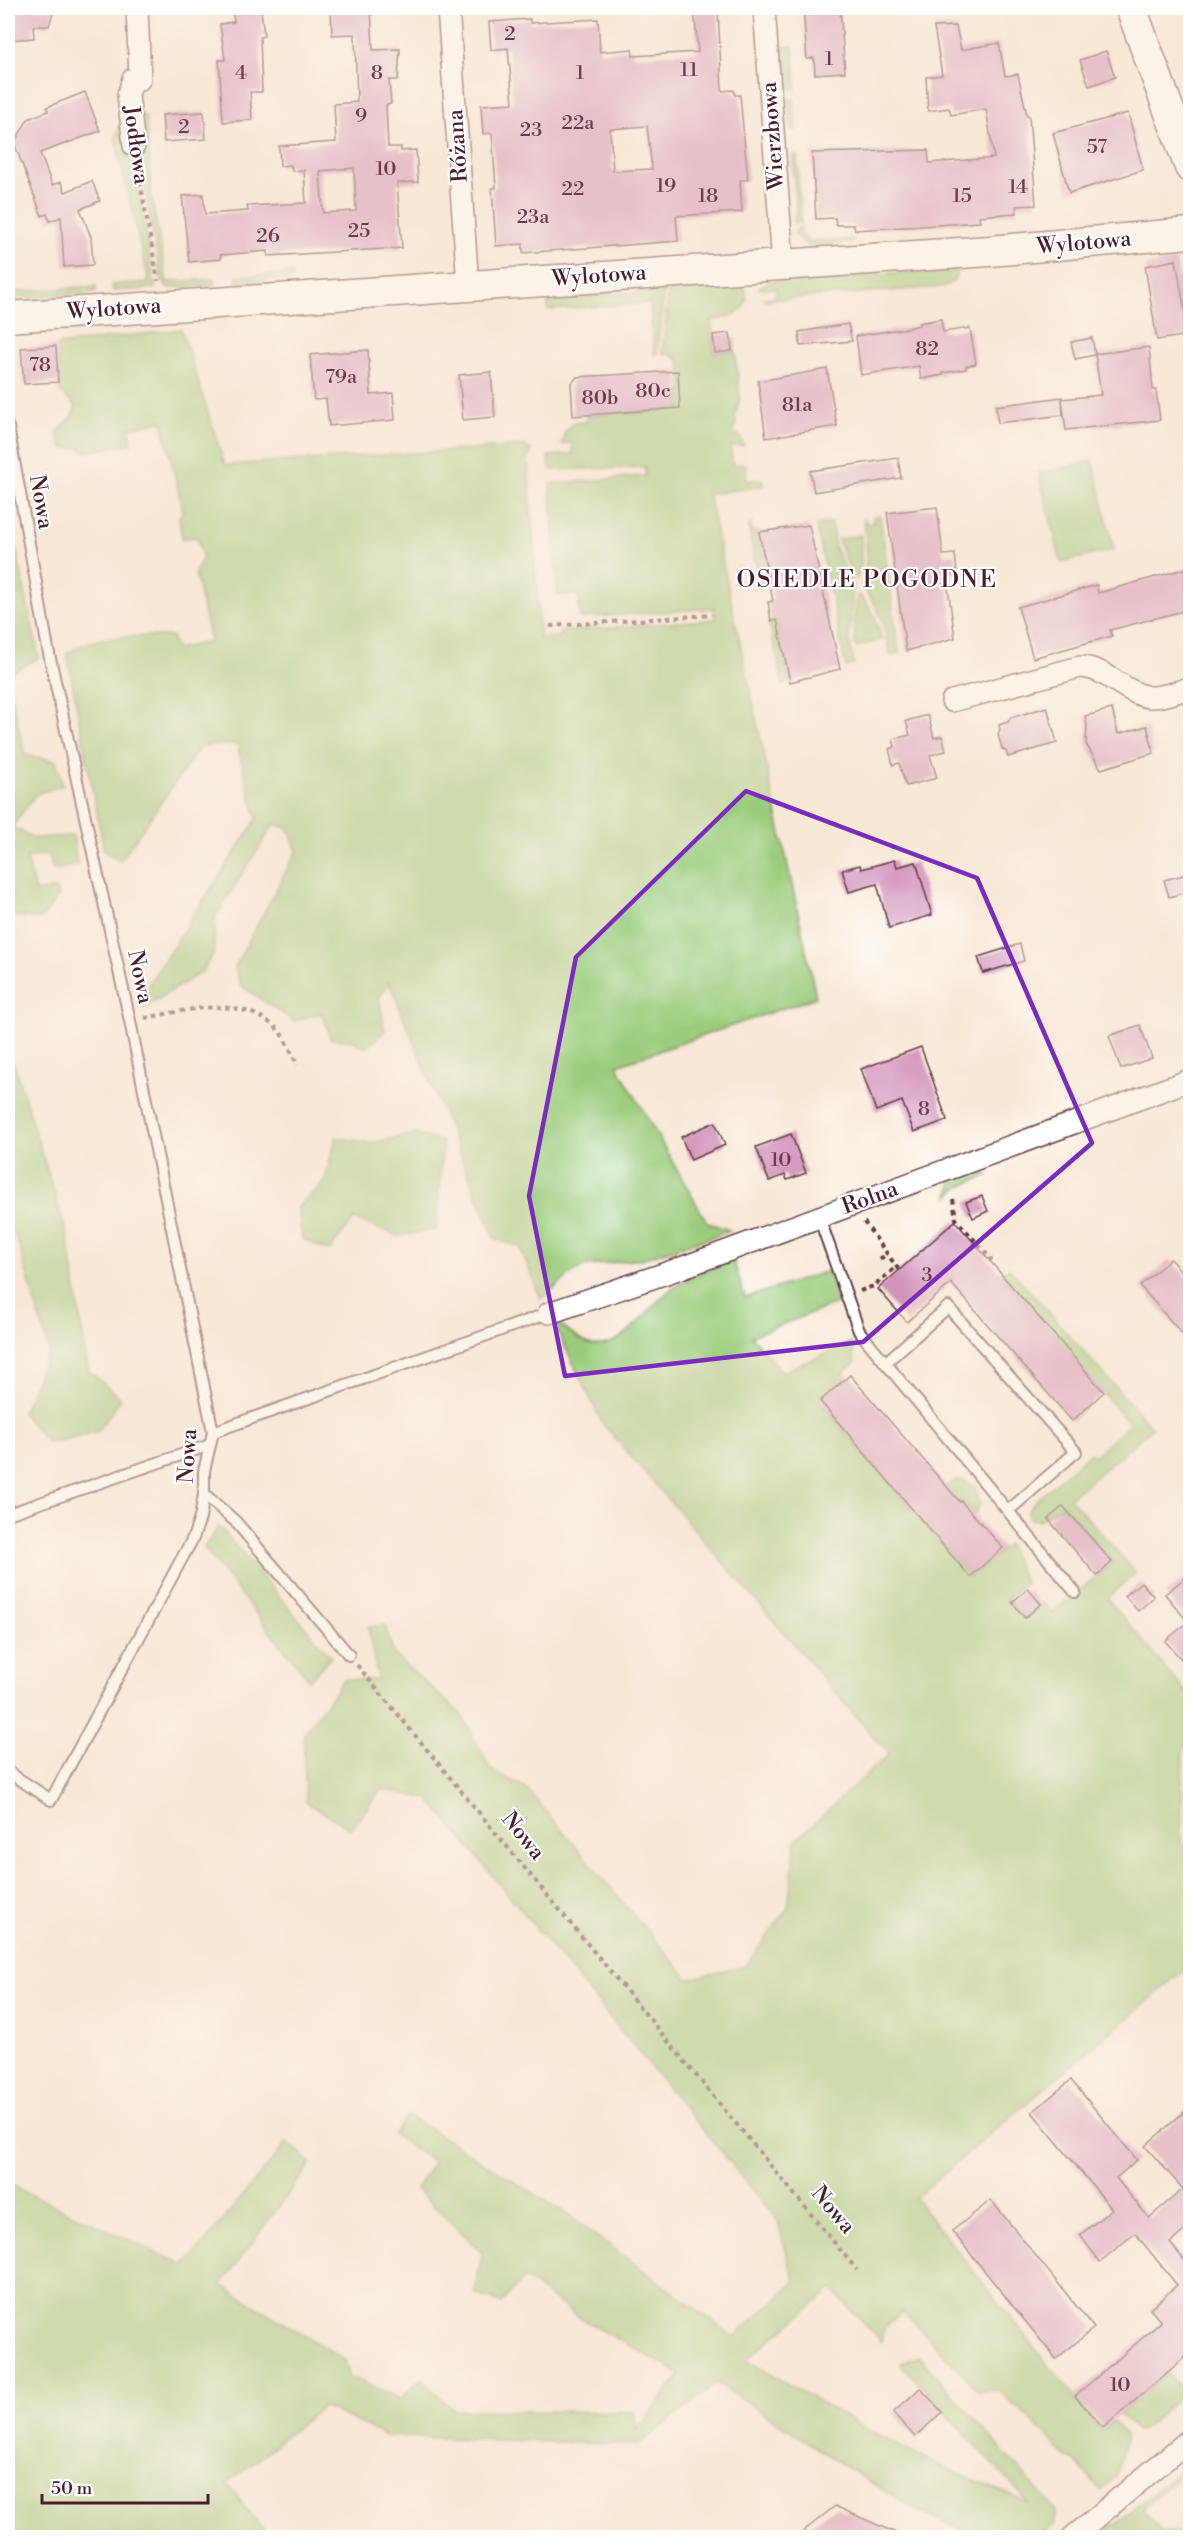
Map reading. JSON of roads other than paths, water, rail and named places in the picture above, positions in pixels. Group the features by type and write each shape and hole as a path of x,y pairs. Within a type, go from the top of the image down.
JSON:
{"street":[{"name":"Jodłowa","path":"134,146 128,95 134,79 140,79 137,8"},
{"name":"Różana","path":"448,8 468,285"},
{"name":"Wierzbowa","path":"764,8 783,265"},
{"path":"1131,8 1191,167"},
{"name":"Wylotowa","path":"8,317 990,251 1191,233"},
{"path":"952,701 1080,666 1091,668 1139,694 1150,697 1191,688"},
{"name":"Rolna","path":"549,1313 681,1268 1191,1080"},
{"path":"1072,2538 1191,2439"}],"lane":[{"name":"Nowa","path":"8,427 48,649 130,1021 213,1432 204,1471 204,1494 235,1521 349,1655"},
{"path":"819,1217 859,1332 1075,1592"},
{"path":"885,1363 948,1307 1076,1452 1008,1512"},
{"path":"213,1432 549,1313"},
{"path":"8,1514 210,1445"},
{"path":"8,1772 51,1800 193,1538 200,1518 204,1494"}],"district":[{"name":"OSIEDLE POGODNE","path":"867,580"}]}
